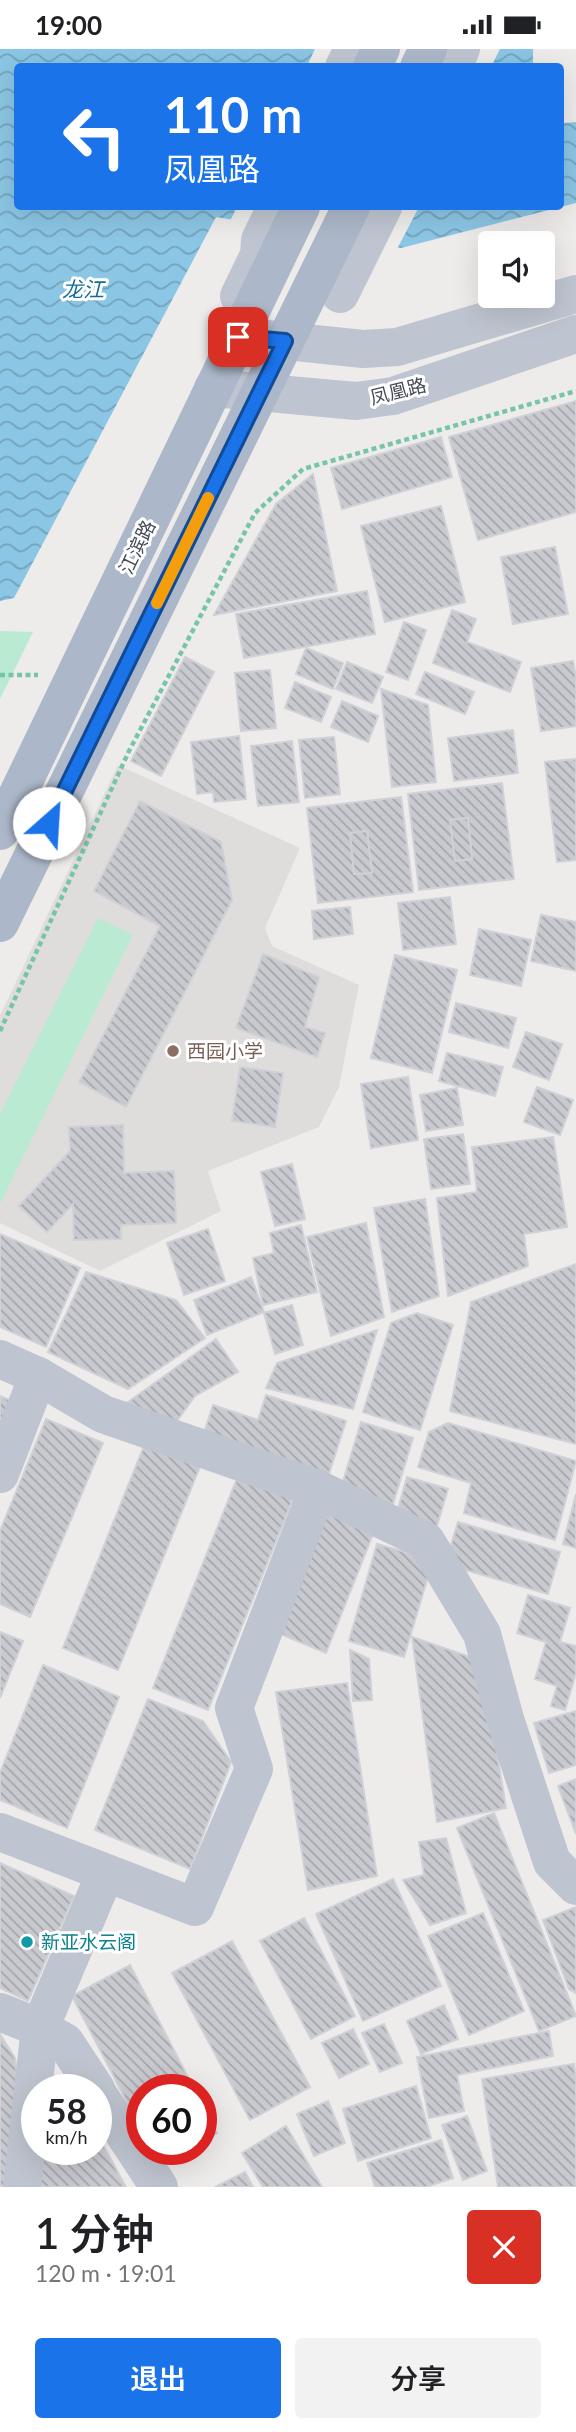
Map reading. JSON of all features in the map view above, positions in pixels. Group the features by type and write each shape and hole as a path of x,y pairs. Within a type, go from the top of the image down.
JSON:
{"main road":[{"name":"江滨路","path":"0,831 238,337 266,259 299,210"},
{"path":"0,923 285,341 327,288 350,210"}],"street":[{"path":"0,793 266,259 260,240 275,210"},
{"path":"327,288 381,210"},
{"path":"238,337 363,349 397,347 576,294"},
{"name":"凤凰路","path":"213,388 356,401 393,396 576,334"},
{"path":"0,1359 38,1375 103,1414 318,1489 426,1541 482,1634 505,1719 552,1862 576,1886"},
{"path":"0,1474 38,1375"},
{"path":"0,1832 195,1907 254,1769 234,1708 318,1489"},
{"path":"22,2187 40,2028 105,1874"},
{"path":"0,2012 40,2028 65,2042 86,2074"},
{"path":"112,2115 159,2187"}],"path":[{"path":"0,1031 129,751 255,513 303,469 576,391"},
{"path":"0,675 57,675"}],"shaded area":[{"name":"西园小学","path":"118,765 300,848 265,928 272,946 359,985 339,1087 319,1127 208,1171 221,1211 100,1271 0,1223 0,1016"}],"green space":[{"path":"0,631 33,632 0,699"},
{"path":"98,918 133,935 0,1204 0,1114"}],"water":[{"name":"龙江","path":"0,49 533,49 533,63 14,63 14,210 549,210 401,248 216,217 14,598 0,601"},
{"name":"龙江","path":"576,122 576,203 564,206 564,123"}],"pier":[{"path":"315,49 500,49 493,63 308,63"},
{"path":"236,210 417,210 396,251 229,223"}],"building":[{"path":"576,401 576,512 478,540 449,437"},
{"path":"441,437 452,477 342,509 331,468"},
{"path":"313,474 337,591 214,615 276,504"},
{"path":"441,506 465,602 385,622 361,526"},
{"path":"555,547 568,614 513,624 501,557"},
{"path":"367,591 375,634 244,658 236,614"},
{"path":"452,610 476,619 467,642 521,662 510,692 433,663"},
{"path":"404,622 426,630 408,680 386,672"},
{"path":"306,648 343,663 333,689 296,674"},
{"path":"185,657 214,672 161,776 131,761"},
{"path":"573,661 576,678 576,726 541,731 531,668"},
{"path":"347,662 383,677 372,703 336,689"},
{"path":"270,670 276,728 241,731 235,673"},
{"path":"425,672 474,692 465,714 416,694"},
{"path":"295,682 331,697 321,722 285,708"},
{"path":"381,689 428,705 436,782 392,787"},
{"path":"342,701 378,716 368,742 331,727"},
{"path":"513,730 518,773 454,781 448,738"},
{"path":"239,736 246,799 214,802 213,792 197,794 191,742"},
{"path":"334,737 340,794 305,798 299,740"},
{"path":"292,741 299,802 258,806 251,746"},
{"path":"576,759 576,860 557,862 545,762"},
{"path":"502,783 514,879 419,890 408,794","holes":["468,818 472,859 455,861 450,820"]},
{"path":"401,797 413,892 318,903 307,808","holes":["367,831 372,873 354,874 350,833"]},
{"path":"140,801 221,842 232,900 126,1107 79,1082 160,926 94,891"},
{"path":"468,818 472,859 455,861 450,820"},
{"path":"367,831 372,873 354,874 350,833"},
{"path":"450,897 456,944 403,950 398,903"},
{"path":"350,907 353,934 314,939 312,911"},
{"path":"541,915 576,922 576,971 531,961"},
{"path":"479,929 531,940 521,986 470,975"},
{"path":"263,954 319,977 305,1027 325,1033 317,1057 236,1028"},
{"path":"395,955 457,970 432,1073 371,1058"},
{"path":"456,1003 516,1018 508,1048 449,1032"},
{"path":"526,1032 562,1044 549,1080 513,1067"},
{"path":"447,1053 503,1067 495,1096 439,1081"},
{"path":"240,1067 283,1073 275,1127 232,1121"},
{"path":"408,1077 418,1140 371,1148 361,1084"},
{"path":"537,1087 573,1100 560,1135 524,1122"},
{"path":"457,1088 463,1125 426,1131 420,1095"},
{"path":"123,1125 124,1173 174,1171 176,1223 121,1225 121,1239 74,1240 73,1204 47,1232 19,1206 70,1151 69,1127"},
{"path":"463,1134 470,1184 431,1189 424,1139"},
{"path":"553,1137 567,1227 524,1234 528,1266 448,1296 437,1198 477,1192 472,1147"},
{"path":"292,1164 305,1219 275,1226 261,1172"},
{"path":"425,1199 439,1296 392,1312 374,1208"},
{"path":"366,1223 384,1317 331,1336 307,1237"},
{"path":"301,1225 317,1292 263,1305 253,1258 274,1253 270,1233"},
{"path":"208,1229 225,1281 184,1295 167,1243"},
{"path":"0,1234 80,1268 46,1347 0,1327"},
{"path":"576,1264 576,1444 450,1411 471,1302"},
{"path":"86,1272 176,1300 205,1338 128,1389 48,1352"},
{"path":"251,1277 264,1312 207,1335 194,1300"},
{"path":"292,1305 303,1345 275,1354 264,1313"},
{"path":"417,1313 453,1325 420,1430 363,1412 391,1323"},
{"path":"377,1330 353,1409 266,1388 277,1363"},
{"path":"216,1339 238,1372 195,1396 169,1432 117,1410"},
{"path":"266,1395 346,1421 326,1483 201,1442 213,1405 258,1420"},
{"path":"0,1396 19,1404 0,1449"},
{"path":"46,1419 103,1443 30,1617 0,1604 0,1531"},
{"path":"361,1422 413,1438 393,1504 341,1488"},
{"path":"448,1423 576,1461 555,1540 464,1513 471,1483 418,1467 429,1432"},
{"path":"148,1436 203,1459 118,1670 63,1648"},
{"path":"238,1476 293,1499 208,1710 153,1688"},
{"path":"407,1477 448,1489 436,1529 396,1516"},
{"path":"576,1494 576,1548 563,1544"},
{"path":"322,1507 375,1529 326,1653 273,1631"},
{"path":"458,1522 560,1552 548,1594 445,1564"},
{"path":"377,1544 433,1560 404,1657 349,1641"},
{"path":"528,1595 570,1608 560,1642 576,1646 576,1673 565,1710 551,1706 557,1686 535,1679 546,1642 517,1633"},
{"path":"0,1632 23,1641 0,1698"},
{"path":"412,1637 482,1661 506,1808 437,1822"},
{"path":"350,1650 369,1659 372,1700 353,1701"},
{"path":"43,1665 119,1697 67,1828 0,1800 0,1773"},
{"path":"347,1683 377,1876 308,1890 276,1692"},
{"path":"148,1699 203,1721 231,1762 190,1869 95,1830"},
{"path":"576,1711 576,1765 549,1773 534,1723"},
{"path":"576,1779 576,1834 558,1786"},
{"path":"494,1813 576,2016 539,2031 457,1828"},
{"path":"446,1838 466,1913 430,1925 403,1880 424,1875 419,1842"},
{"name":"新亚水云阁","path":"0,1863 74,1896 28,2001 0,1988"},
{"path":"393,1879 441,1986 363,2021 316,1914"},
{"path":"576,1907 576,1993 569,1989 543,1920"},
{"path":"483,1913 524,2011 469,2035 428,1936"},
{"path":"304,1918 355,2016 311,2039 260,1941"},
{"path":"232,1941 310,2087 250,2120 172,1973"},
{"path":"130,1965 186,2074 126,2074 126,2100 72,1996"},
{"path":"444,2005 458,2039 421,2054 407,2021"},
{"path":"384,2024 402,2063 380,2072 362,2033"},
{"path":"353,2029 369,2064 339,2078 322,2043"},
{"path":"549,2031 553,2056 457,2075 464,2111 429,2118 417,2057"},
{"path":"0,2034 15,2058 18,2085 9,2187 0,2187"},
{"path":"574,2064 576,2187 498,2187 482,2079"},
{"path":"416,2086 431,2138 358,2161 343,2109"},
{"path":"328,2101 345,2143 314,2156 297,2114"},
{"path":"467,2116 487,2171 463,2180 442,2125"},
{"path":"286,2126 322,2187 263,2187 242,2153"},
{"path":"441,2140 453,2178 426,2187 375,2187 367,2163"},
{"path":"112,2161 126,2187 36,2187 37,2165 112,2165"},
{"path":"245,2172 253,2187 215,2187"}],"slow traffic":[{"path":"157,603 208,498"}],"place":[{"name":"西园小学","path":"173,1051"},
{"name":"新亚水云阁","path":"27,1942"}],"route":[{"path":"49,823 285,341 238,337"}]}
